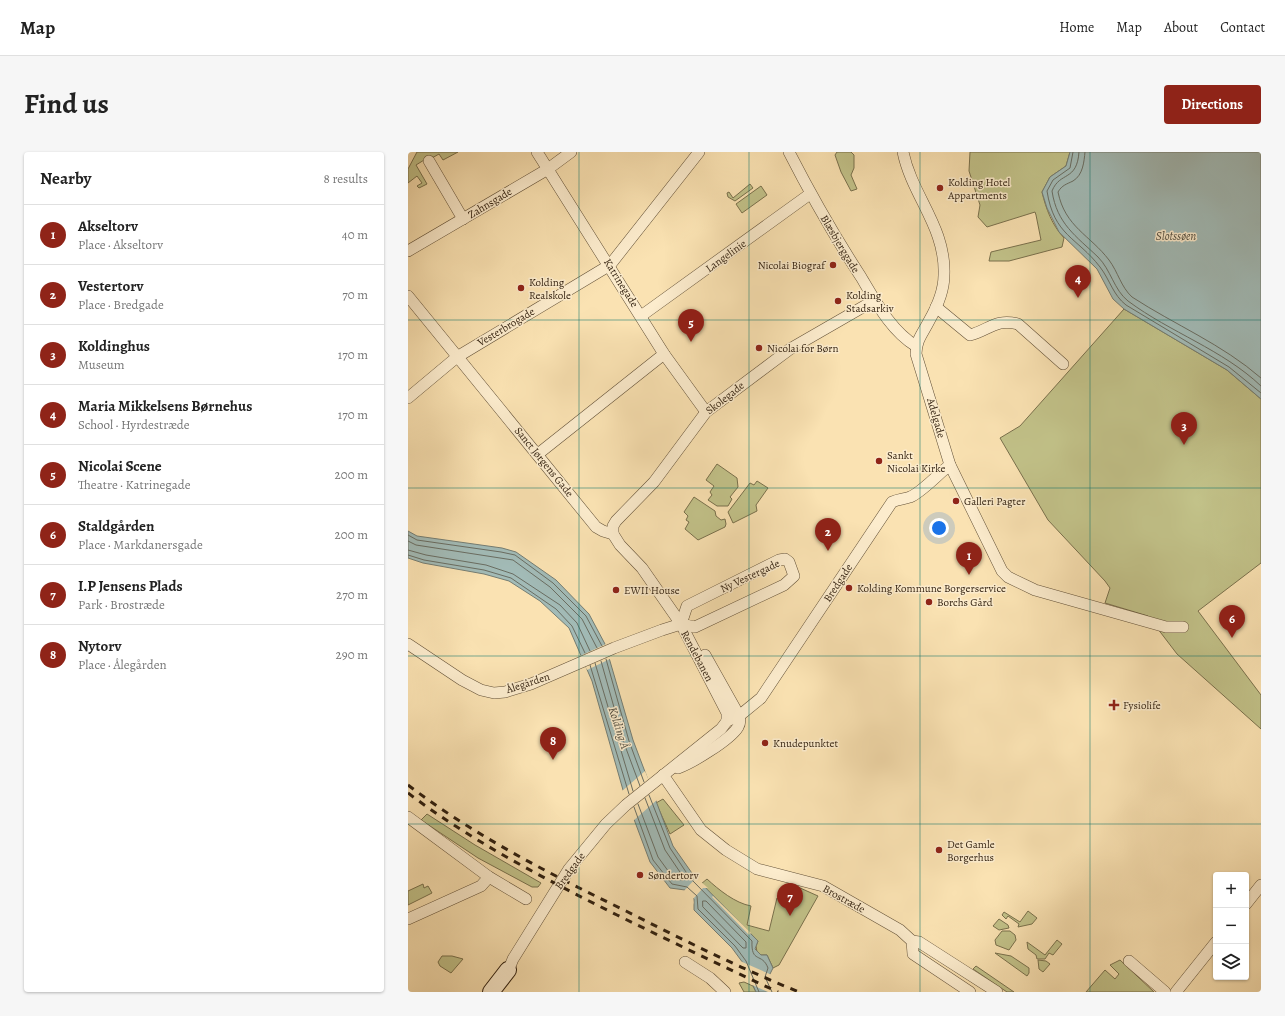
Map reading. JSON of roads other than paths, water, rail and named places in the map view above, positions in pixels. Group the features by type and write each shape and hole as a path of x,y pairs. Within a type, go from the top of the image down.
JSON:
{"main road":[{"path":"491,992 508,970"}],"street":[{"name":"Katrinegade","path":"537,152 610,265 664,354 706,412"},
{"name":"Zahnsgade","path":"408,251 548,168 571,152"},
{"path":"610,265 699,152"},
{"name":"Blæsbjerggade","path":"789,152 810,194 875,300 896,330 916,346"},
{"path":"902,152 910,179 936,228 943,251 944,277 941,293 936,307 916,346"},
{"path":"429,161 462,219"},
{"name":"Langelinie","path":"642,316 810,194"},
{"name":"Vesterbrogade","path":"408,398 457,357 610,265"},
{"name":"Sanct Jørgens Gade","path":"408,296 596,526 603,531 613,534 620,545 642,568 681,624"},
{"name":"Skolegade","path":"613,534 613,526 616,521 654,482 706,412 790,349 875,300"},
{"path":"936,307 970,335 978,333 994,324 1010,322 1018,324 1063,364"},
{"name":"Adelgade","path":"916,346 922,376 934,406 950,465 1002,571 1008,577 1021,584 1042,592 1166,627 1183,627"},
{"path":"538,454 664,354"},
{"name":"Bredgade","path":"500,992 508,970 569,869 606,824 626,805 721,728 727,721 739,716 761,698 824,606 892,502 900,498 910,498 950,465"},
{"name":"Ny Vestergade","path":"785,559 789,562 794,576 784,586 696,627 681,624 687,606 779,560 785,559"},
{"name":"Ålegården","path":"408,644 462,680 481,690 494,693 505,692 531,684 609,650 681,624"},
{"name":"Rendebanen","path":"681,624 696,637 739,716"},
{"name":"Rendebanen","path":"681,624 727,713 727,721"},
{"name":"Bredgade","path":"665,773 696,760 729,736 738,726 739,716"},
{"name":"Brostræde","path":"665,773 701,830 726,850 757,869 823,886 900,930 912,941 919,942 997,992"},
{"path":"409,820 489,877 526,899"},
{"path":"408,919 481,886 489,877"},
{"path":"1249,900 1261,885"},
{"name":"Brostræde","path":"912,941 913,954 970,992"},
{"path":"1176,992 1214,944"},
{"path":"1129,961 1164,992"},
{"path":"684,962 710,978 725,992"}],"water":[{"name":"Slotssøen","path":"1070,152 1261,152 1261,399 1227,370 1124,309 1113,299 1097,269 1059,232 1047,208 1042,192 1050,177 1066,166"},
{"name":"Kolding Å","path":"408,531 417,536 502,548 516,552 556,580 589,614 605,644 633,740 673,846 694,876 758,941 755,949 761,955 767,955 773,968 769,976 776,992 756,992 743,963 732,948 694,910 694,899 685,890 670,888 650,862 623,790 592,681 569,628 540,601 509,581 484,574 423,563 408,558"}],"railway":[{"path":"408,785 433,804 486,838 541,868 712,953 799,992"},
{"path":"408,793 458,828 484,844 563,888 778,992"}],"place":[{"name":"Kolding Hotel Appartments","path":"940,188"},
{"name":"Nicolai Biograf","path":"833,265"},
{"name":"Kolding Realskole","path":"521,288"},
{"name":"Maria Mikkelsens Børnehus","path":"1078,298"},
{"name":"Kolding Stadsarkiv","path":"838,301"},
{"name":"Nicolai Scene","path":"691,342"},
{"name":"Nicolai for Børn","path":"759,348"},
{"name":"Koldinghus","path":"1184,445"},
{"name":"Sankt Nicolai Kirke","path":"879,461"},
{"name":"Galleri Pagter","path":"956,501"},
{"name":"Vestertorv","path":"828,551"},
{"name":"Akseltorv","path":"969,575"},
{"name":"Kolding Kommune Borgerservice","path":"849,588"},
{"name":"EWII House","path":"616,590"},
{"name":"Borchs Gård","path":"929,602"},
{"name":"Staldgården","path":"1232,638"},
{"name":"Fysiolife","path":"1114,705"},
{"name":"Knudepunktet","path":"765,743"},
{"name":"Nytorv","path":"553,760"},
{"name":"Det Gamle Borgerhus","path":"939,850"},
{"name":"Søndertorv","path":"640,875"},
{"name":"I.P Jensens Plads","path":"790,916"}]}
